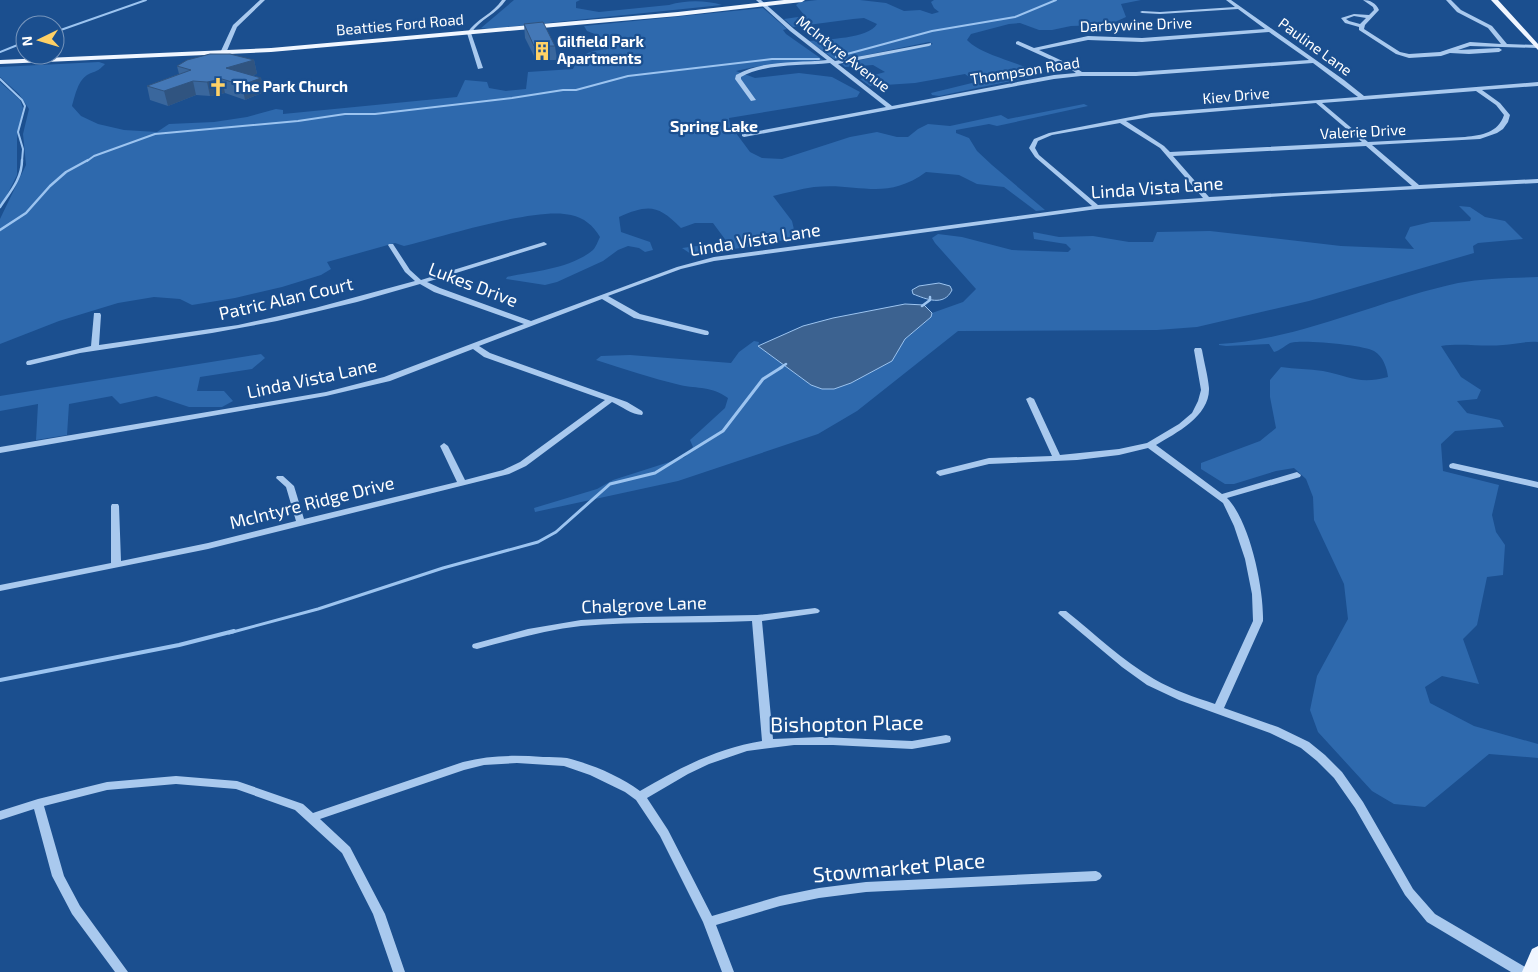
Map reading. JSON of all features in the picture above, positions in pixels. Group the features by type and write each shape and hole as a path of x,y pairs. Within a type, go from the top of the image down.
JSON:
{"main road":[{"name":"Beatties Ford Road","path":"0,62 223,53 468,33 802,0"},
{"path":"1494,0 1538,48"},
{"path":"1531,972 1538,954"}],"street":[{"path":"223,53 235,26 263,0"},
{"path":"480,68 468,33 473,26 498,8 504,0"},
{"name":"Pauline Lane","path":"1228,0 1363,98"},
{"path":"1361,26 1376,8 1365,0"},
{"path":"1448,0 1459,11 1490,27 1505,45"},
{"name":"McIntyre Avenue","path":"760,3 891,108"},
{"path":"1142,12 1160,13 1239,8"},
{"path":"1361,26 1348,22 1343,18 1354,15 1370,17"},
{"path":"1361,26 1363,32 1402,55 1430,55 1448,50 1469,52 1497,50 1505,45 1538,48"},
{"name":"Darbywine Drive","path":"1034,50 1088,38 1142,40 1270,30"},
{"path":"1018,43 1071,67 1081,74"},
{"path":"753,100 738,79 738,76 742,73 758,68 833,62 929,44"},
{"name":"Thompson Road","path":"744,135 1042,79 1081,74 1136,74 1313,61"},
{"name":"Kiev Drive","path":"1097,207 1037,156 1032,148 1036,140 1051,134 1151,115 1538,84"},
{"name":"Valerie Drive","path":"1170,154 1471,138 1491,134 1503,125 1507,115 1498,104 1477,90"},
{"path":"1318,102 1419,188"},
{"path":"1120,120 1170,154 1207,199"},
{"name":"Linda Vista Lane","path":"0,450 351,389 387,379 678,268 714,259 1097,207 1207,199 1538,181"},
{"name":"Patric Alan Court","path":"30,363 50,357 254,323 420,282 544,244"},
{"name":"Lukes Drive","path":"390,245 406,271 420,282 437,290 532,324"},
{"path":"602,296 638,316 705,333"},
{"path":"95,349 98,314"},
{"path":"474,346 487,355 624,404 639,414"},
{"path":"940,472 989,461 1102,454 1150,446 1182,426 1196,414 1205,390 1198,350"},
{"path":"1030,399 1057,458"},
{"name":"McIntyre Ridge Drive","path":"0,588 208,546 506,472 523,464 611,400"},
{"path":"444,446 462,483"},
{"path":"1150,446 1220,497 1233,510 1239,525 1260,608 1258,621 1250,641 1218,709"},
{"path":"1453,466 1538,485"},
{"path":"1220,497 1296,475"},
{"path":"280,478 290,486 301,522"},
{"path":"115,506 116,564"},
{"name":"Chalgrove Lane","path":"477,646 524,633 581,623 757,618 815,611"},
{"path":"1063,613 1126,665 1151,682 1183,697 1274,730 1305,745 1338,775 1359,804 1409,892 1431,918 1522,972"},
{"path":"757,618 768,743"},
{"name":"Bishopton Place","path":"640,797 702,761 743,748 768,743 822,741 915,745 946,739"},
{"path":"311,818 463,766 496,760 543,759 565,762 594,772 629,789 640,797 664,833 709,922 728,972"},
{"path":"0,816 38,802 107,786 176,780 237,784 299,807 346,850 379,914 399,972"},
{"path":"38,802 58,876 76,910 122,972"},
{"name":"Stowmarket Place","path":"709,922 780,901 819,893 866,887 1096,876"}],"shaded area":[{"path":"514,0 580,0 576,2 576,8 599,12 669,5 689,1 702,1 722,5 489,29 481,28"},
{"path":"860,0 886,3 904,11 920,10 932,14 939,12 931,2 934,0 1141,0 1121,4 1126,17 1115,22 1099,25 1071,26 1052,30 1039,30 1020,23 971,34 967,40 973,45 1035,72 1035,76 939,96 932,95 931,93 976,82 965,74 915,83 870,86 860,79 885,72 873,65 845,67 842,64 933,44 929,42 842,60 834,59 809,41 836,39 865,33 877,24 864,18 793,27 784,19 805,16 796,5 800,2"},
{"path":"763,8 787,29 783,30 786,34 823,60 754,67 736,71 755,78 799,73 832,77 860,92 857,97 729,118 730,125 750,152 762,158 782,159 850,137 877,132 897,137 908,137 928,124 950,126 1001,115 1008,119 1084,104 1088,106 997,126 989,124 956,130 956,133 969,138 977,151 1045,210 1036,211 1004,187 977,184 959,175 926,172 911,181 884,189 814,187 773,196 792,221 796,238 694,256 682,248 727,242 713,223 695,223 681,228 659,211 653,209 638,210 619,217 621,232 650,242 653,250 645,252 639,248 628,246 618,250 603,261 557,282 545,285 506,279 507,277 552,268 574,261 593,250 600,237 588,223 576,216 556,213 536,215 513,218 404,246 395,243 327,262 331,269 321,275 282,287 235,298 192,305 180,299 154,297 118,303 59,321 0,344 0,219 26,165 23,134 29,109 19,94 0,77 0,67 99,62 105,64 99,70 85,76 78,88 72,106 81,116 98,124 124,130 157,132 169,124 214,122 247,117 276,109 283,110 283,114 457,97 465,80 487,82 489,88 506,91 526,89 528,72 573,69 579,59 587,53 607,49 600,36 587,31 584,26"},
{"path":"0,82 20,100 23,108 17,138 17,175 0,209"},
{"path":"1459,206 1470,207 1485,217 1505,221 1523,239 1478,243 1473,246 1474,253 1309,301 1197,327 1157,330 958,331 857,411 818,434 678,481 535,512 534,508 597,489 613,480 685,457 693,447 690,440 725,408 728,398 716,391 669,382 596,360 601,356 630,355 731,363 739,352 754,341 759,342 758,346 811,385 822,389 833,389 851,383 892,361 905,339 931,317 932,313 963,302 976,289 935,243 932,238 938,234 962,237 1012,250 1068,252 1071,249 1066,244 1034,239 1033,232 1059,237 1093,236 1129,242 1153,242 1157,232 1210,231 1341,246 1414,249 1405,238 1410,227 1431,222 1470,221 1471,218"},
{"path":"1538,277 1538,342 1441,346 1461,377 1481,390 1477,399 1457,401 1467,413 1500,420 1504,427 1455,431 1441,444 1443,471 1499,485 1492,515 1496,532 1505,545 1503,575 1487,577 1477,625 1463,639 1479,684 1442,676 1425,687 1430,703 1474,726 1538,744 1538,758 1489,754 1425,807 1394,804 1372,791 1318,732 1310,710 1317,676 1348,619 1344,584 1314,520 1313,497 1306,479 1294,468 1276,471 1234,484 1225,484 1201,469 1201,463 1260,441 1276,428 1270,397 1270,380 1281,367 1323,371 1354,379 1369,380 1388,377 1386,366 1380,356 1374,351 1346,345 1296,342 1290,343 1274,352 1269,344 1226,346 1219,344 1279,335 1428,290 1458,283 1488,279"},
{"path":"939,283 950,286 952,290 949,295 940,300 923,298 913,294 912,290 919,286"},
{"path":"905,304 924,305 932,313 931,317 905,339 892,361 851,383 834,389 822,389 811,385 758,346 803,326"},
{"path":"261,354 265,358 252,369 200,377 197,391 224,391 233,401 222,407 189,407 156,396 120,404 112,396 69,404 67,435 36,440 38,404 0,411 0,396"}],"building":[{"path":"543,22 555,46 534,46 524,24"},
{"path":"210,54 230,54 254,60 226,68 261,78 242,85 222,79 207,82 193,81 164,91 147,86 191,70 177,66 187,60"}],"waterway":[{"path":"65,28 146,0"},
{"path":"836,57 932,31 1015,17 1056,0"},
{"path":"0,52 15,46"},
{"path":"87,161 94,156 155,134 298,121 345,114 375,114 512,98 563,90 576,90 628,76 772,59 819,59"},
{"path":"0,79 22,100 25,106 18,132 23,149 22,161"},
{"path":"0,207 18,179 22,160"},
{"path":"0,230 26,213 50,186 66,172 88,160"},
{"path":"922,306 930,300 930,297"},
{"path":"780,368 786,364"},
{"path":"229,633 318,609 443,568 538,542 556,532 610,484 655,473 723,431 763,379 782,367"},
{"path":"0,680 179,645 234,631"}],"place":[{"name":"Gilfield Park Apartments","path":"542,51"},
{"name":"The Park Church","path":"218,87"}],"district":[{"name":"Spring Lake","path":"714,126"}]}
